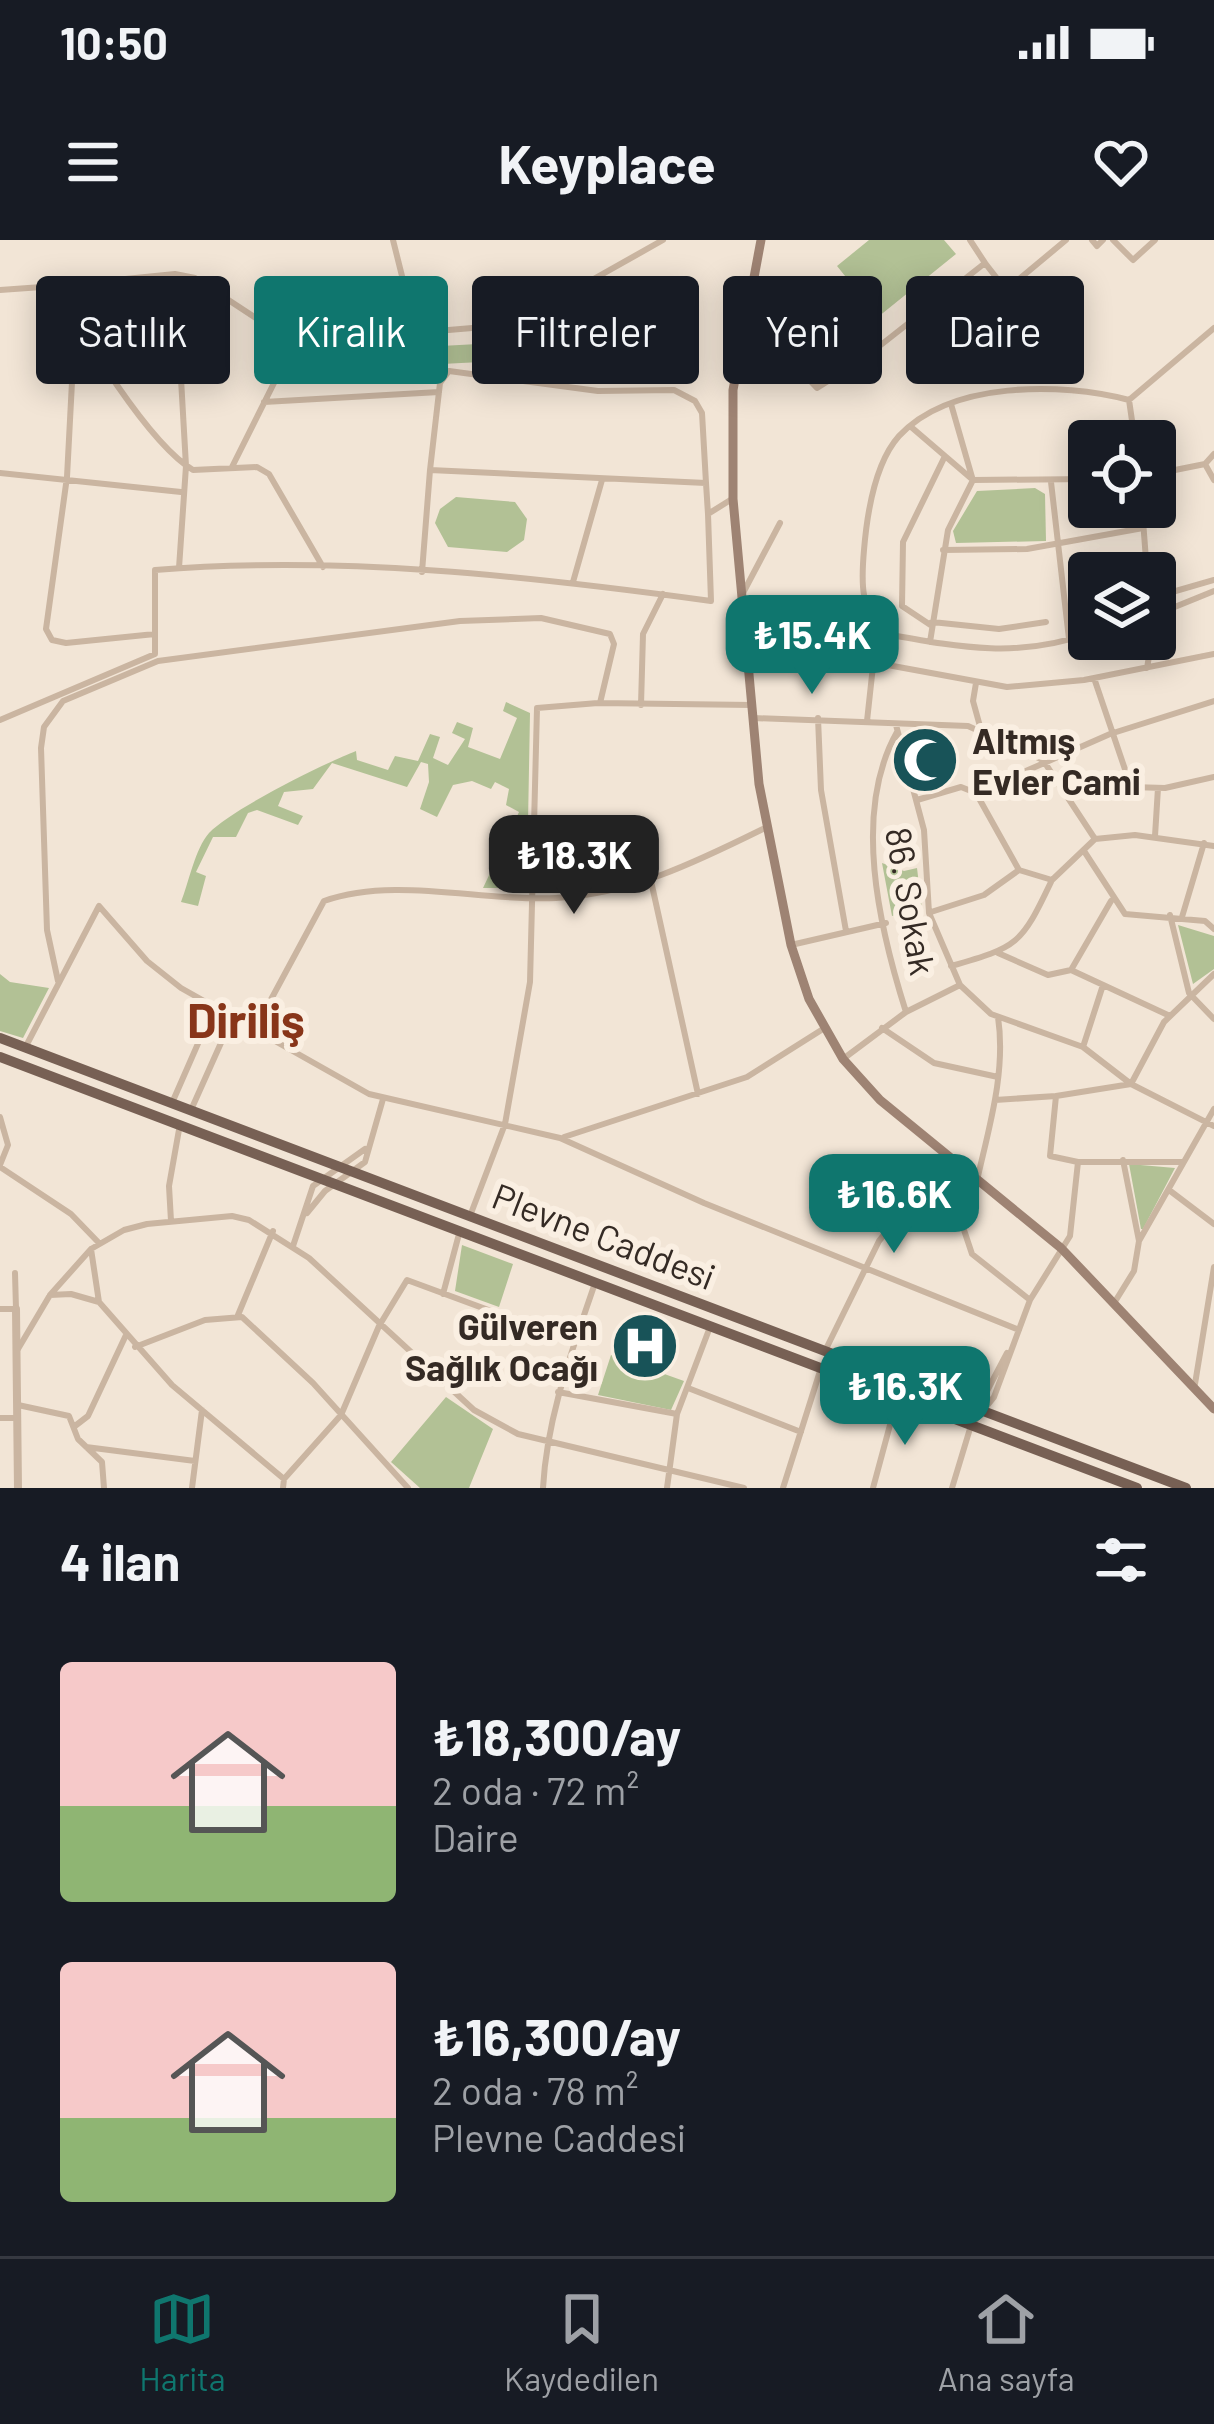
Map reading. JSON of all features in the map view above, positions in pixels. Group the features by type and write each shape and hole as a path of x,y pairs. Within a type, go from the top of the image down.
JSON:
{"main road":[{"path":"752,276 759,242"},
{"path":"734,384 733,499 751,718 791,946 823,1029 880,1100 978,1176 1061,1249 1116,1300 1214,1409"},
{"name":"Plevne Caddesi","path":"0,1038 1186,1488"},
{"name":"Plevne Caddesi","path":"0,1057 898,1397 1104,1482 1137,1488"}],"street":[{"path":"393,240 402,276"},
{"path":"448,330 516,320 663,240"},
{"path":"970,240 1006,290 1066,240"},
{"path":"1092,240 1097,246 1103,240"},
{"path":"1113,240 1133,260 1155,240"},
{"path":"882,344 986,263"},
{"path":"175,274 186,466 179,568"},
{"path":"155,276 195,278 254,313"},
{"path":"0,290 36,287"},
{"path":"1068,640 992,652 886,634 864,606 861,580 876,482 896,439 951,404 997,393 1055,391 1129,400 1214,328"},
{"path":"0,720 155,654 155,570 422,572 574,582 711,601 702,413 695,401 674,390 598,391 449,371 439,392 422,572"},
{"path":"72,384 67,477 46,629 52,640 66,643 155,634"},
{"path":"123,384 186,466"},
{"path":"232,467 273,384"},
{"path":"264,402 439,392"},
{"path":"1129,400 1132,420"},
{"path":"930,642 944,550 973,480 951,404"},
{"path":"910,426 973,480 1068,481"},
{"path":"1176,470 1205,464 1214,454"},
{"path":"945,456 928,481 903,549 902,606 932,624 999,629 1046,622"},
{"path":"1205,464 1214,480"},
{"path":"186,466 257,467 269,474 323,568"},
{"path":"430,470 706,483"},
{"path":"0,473 181,492"},
{"path":"574,582 602,480"},
{"path":"1051,482 1068,631"},
{"path":"709,514 733,499"},
{"path":"741,596 779,523"},
{"path":"944,550 1058,544 1143,528 1146,552"},
{"path":"1176,591 1214,580"},
{"path":"1176,606 1214,591"},
{"path":"641,704 643,634 662,594"},
{"path":"58,980 47,930 41,748 51,715 71,696 158,661 460,621 541,617 610,634 614,644 600,703"},
{"path":"748,661 855,658 976,683 1039,686 1214,654"},
{"path":"1147,668 1148,660"},
{"path":"870,723 863,716 875,664"},
{"path":"1094,678 1131,788 1214,777"},
{"path":"976,683 973,701 981,730"},
{"path":"976,793 1110,734 1214,701"},
{"path":"470,1216 505,1124 530,982 537,708 600,703 752,705"},
{"path":"751,718 981,730 1043,760 1095,839"},
{"path":"818,718 821,790 846,931"},
{"path":"897,728 917,800 929,913 960,985 998,1016 1083,1047 1131,1084 1210,1123"},
{"name":"86. Sokak","path":"897,728 877,771 869,821 906,1012"},
{"path":"917,800 961,787 976,793 1019,870 1052,880"},
{"path":"1155,836 1158,788"},
{"path":"254,1030 323,901 369,893 559,898 651,881 767,827"},
{"path":"951,966 998,952 1025,933 1052,880 1095,839 1155,836 1209,844 1182,917"},
{"path":"1084,851 1111,901 1125,914 1182,917 1205,921 1214,929"},
{"path":"929,913 984,895 1019,870"},
{"path":"651,881 698,1094"},
{"path":"1071,970 1111,901"},
{"path":"25,1048 99,906 147,962 214,1007 383,1099 560,1138 1018,1330"},
{"path":"1170,915 1189,993 1214,1019"},
{"path":"791,946 886,922"},
{"path":"998,952 1048,975 1071,970 1170,1016"},
{"path":"1131,1084 1170,1016 1214,974"},
{"path":"843,1059 906,1012 960,985"},
{"path":"1083,1047 1103,985"},
{"path":"172,1103 214,1007"},
{"path":"190,1110 233,1016"},
{"path":"978,1176 998,1077 998,1016"},
{"path":"882,1028 934,1064 998,1077"},
{"path":"560,1138 747,1077 823,1029"},
{"path":"995,1100 1131,1084"},
{"path":"1056,1096 1050,1156 1078,1162 1182,1162"},
{"path":"293,1246 307,1213 365,1162 383,1099"},
{"path":"1116,1300 1134,1271 1139,1241 1214,1109"},
{"path":"0,1118 8,1145 0,1166 71,1214 99,1243"},
{"path":"171,1221 169,1186 180,1124"},
{"path":"307,1213 307,1200 322,1178 365,1150"},
{"path":"826,1351 864,1267 950,1154"},
{"path":"1123,1160 1139,1241"},
{"path":"952,1488 970,1425 982,1411 1030,1300 1070,1236 1078,1162"},
{"path":"928,1178 956,1208 971,1254 1030,1300"},
{"path":"1168,1189 1214,1224"},
{"path":"18,1349 50,1295 99,1243 124,1230 232,1216 273,1232 293,1246 474,1410 546,1444 744,1488"},
{"path":"238,1315 273,1232"},
{"path":"443,1294 460,1232"},
{"path":"91,1249 99,1302 135,1347 284,1484 341,1414 379,1325 407,1280 575,1342"},
{"path":"1195,1384 1214,1267"},
{"path":"15,1273 18,1488"},
{"path":"543,1488 546,1444 558,1392 595,1282"},
{"path":"50,1295 70,1294 99,1302"},
{"path":"0,1310 16,1309"},
{"path":"135,1347 206,1320 238,1315"},
{"path":"238,1315 341,1414 408,1488"},
{"path":"667,1488 677,1414 710,1327"},
{"path":"75,1426 88,1416 107,1366 126,1335"},
{"path":"1201,1347 1214,1349"},
{"path":"783,1488 821,1369"},
{"path":"688,1388 800,1432"},
{"path":"558,1392 677,1414"},
{"path":"873,1488 898,1397"},
{"path":"18,1406 69,1416 85,1447 102,1462 104,1488"},
{"path":"192,1488 202,1410"},
{"path":"0,1418 18,1418"},
{"path":"85,1447 195,1461"}],"green space":[{"path":"869,240 944,240 956,254 929,276 906,276 906,294 882,314 882,276 845,276 837,266"},
{"path":"472,344 472,362 448,364 448,346"},
{"path":"1035,488 1045,494 1046,541 956,543 953,531 977,491"},
{"path":"456,497 515,502 527,519 524,540 507,552 448,547 435,523 440,509"},
{"path":"506,702 530,713 527,878 517,888 483,888 519,812 506,805 509,789 495,782 491,789 472,781 453,785 437,817 420,809 429,782 428,764 421,762 407,787 332,763 313,789 284,792 278,806 303,816 298,825 257,810 248,813 236,837 213,837 196,872 206,876 198,906 181,902 204,840 237,812 301,776 356,751 357,760 388,770 395,756 418,761 430,734 440,737 433,758 448,765 465,739 452,733 457,722 473,728 468,747 500,759 517,718 503,711"},
{"path":"882,863 904,871 917,868 922,909 892,916"},
{"path":"1178,925 1214,936 1214,969 1193,984"},
{"path":"0,974 10,982 49,988 23,1038 0,1031"},
{"path":"1129,1164 1175,1168 1143,1229 1141,1229"},
{"path":"462,1245 513,1264 499,1307 455,1291"},
{"path":"611,1355 684,1381 671,1410 598,1395"},
{"path":"446,1397 493,1429 469,1488 420,1488 391,1462"}],"place":[{"name":"Altmış Evler Cami","path":"925,760"},
{"name":"Gülveren Sağlık Ocağı","path":"645,1346"}],"district":[{"name":"Diriliş","path":"246,1019"}]}
